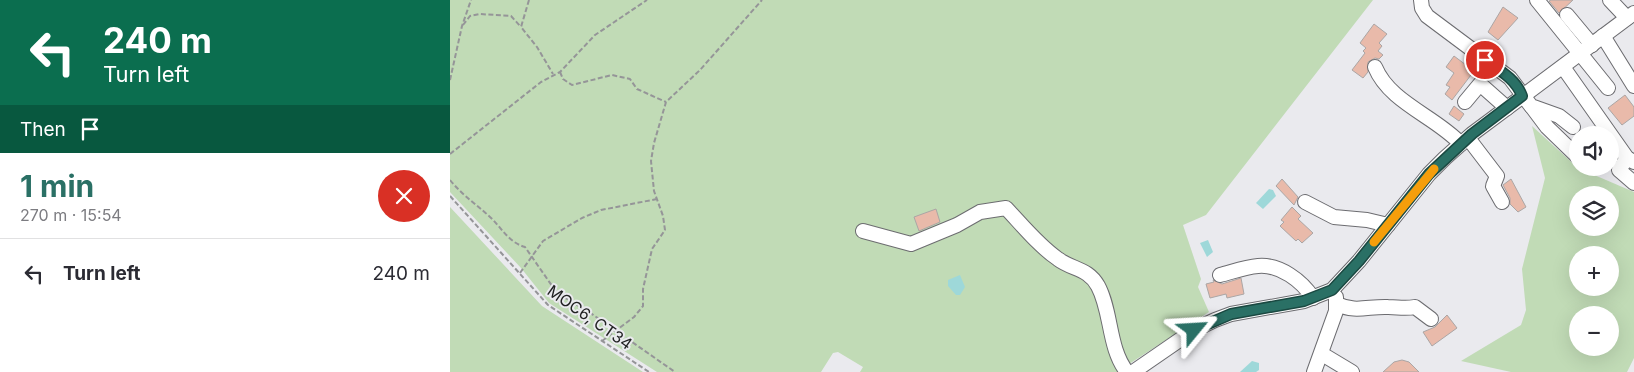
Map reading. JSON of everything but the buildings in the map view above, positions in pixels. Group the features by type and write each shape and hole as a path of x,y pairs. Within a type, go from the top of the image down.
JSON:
{"street":[{"path":"1421,0 1422,8 1427,16 1510,78 1547,127 1569,148"},
{"path":"1537,0 1586,49"},
{"path":"1133,372 1194,330 1215,320 1231,314 1313,298 1332,290 1429,174 1464,141 1506,108 1527,101 1562,67 1631,15 1610,0"},
{"path":"1567,15 1608,88"},
{"path":"1603,36 1634,86"},
{"path":"1375,67 1388,89 1464,141 1497,176 1493,186 1502,202"},
{"path":"1562,67 1631,160 1619,170 1634,182"},
{"path":"1465,102 1480,84 1506,108"},
{"path":"1527,101 1559,116 1572,126"},
{"path":"1305,202 1334,217 1367,220 1388,225"},
{"path":"863,231 911,244 957,225 980,212 1006,208 1058,260 1082,268 1092,277 1103,298 1119,362 1127,372"},
{"path":"1220,275 1259,266 1275,269 1299,280 1313,298"},
{"path":"1314,372 1322,354 1337,304 1337,298 1332,290"},
{"path":"1337,304 1352,310 1389,306 1401,310 1415,307 1431,319"},
{"path":"1322,354 1352,372"}],"path":[{"path":"450,80 462,26 472,0"},
{"path":"521,27 529,0"},
{"path":"450,154 553,74 560,72 595,35 646,0"},
{"path":"602,340 634,317 642,306 643,289 652,249 664,230 663,216 654,191 651,161 654,143 666,102 700,70 762,0"},
{"path":"462,26 470,16 480,14 511,16 537,47 553,74"},
{"path":"560,72 563,80 572,85 612,74 630,79 637,89 666,102"},
{"path":"450,180 460,193 491,218 498,228 516,244 525,247 557,292 675,372"},
{"name":"MOC6, CT34","path":"450,196 548,305 649,372"},
{"path":"520,274 543,241 595,212 657,199"}],"green space":[{"path":"450,0 1373,0 1206,215 1183,225 1201,279 1198,287 1209,312 1129,364 1123,372 860,372 863,367 838,352 833,353 821,372 657,372 549,303 521,268 450,192","holes":["607,320 620,329 613,333 604,325 604,322"]},
{"path":"1532,126 1569,160 1569,176 1597,176 1634,192 1634,358 1627,372 1511,372 1461,361 1521,325 1526,310 1522,269 1545,178"},
{"path":"450,207 542,306 643,372 450,372"}],"water":[{"path":"1269,189 1273,190 1276,196 1263,209 1256,203"},
{"path":"1208,240 1213,252 1207,257 1200,243"},
{"path":"960,275 965,287 960,295 956,295 948,286 948,280"},
{"path":"1252,361 1259,363 1259,370 1256,372 1240,372"}],"slow traffic":[{"path":"1374,242 1434,169"}],"route":[{"path":"1194,330 1231,314 1304,301 1332,290 1347,276 1429,174 1472,134 1522,96 1510,78 1485,60"}]}
